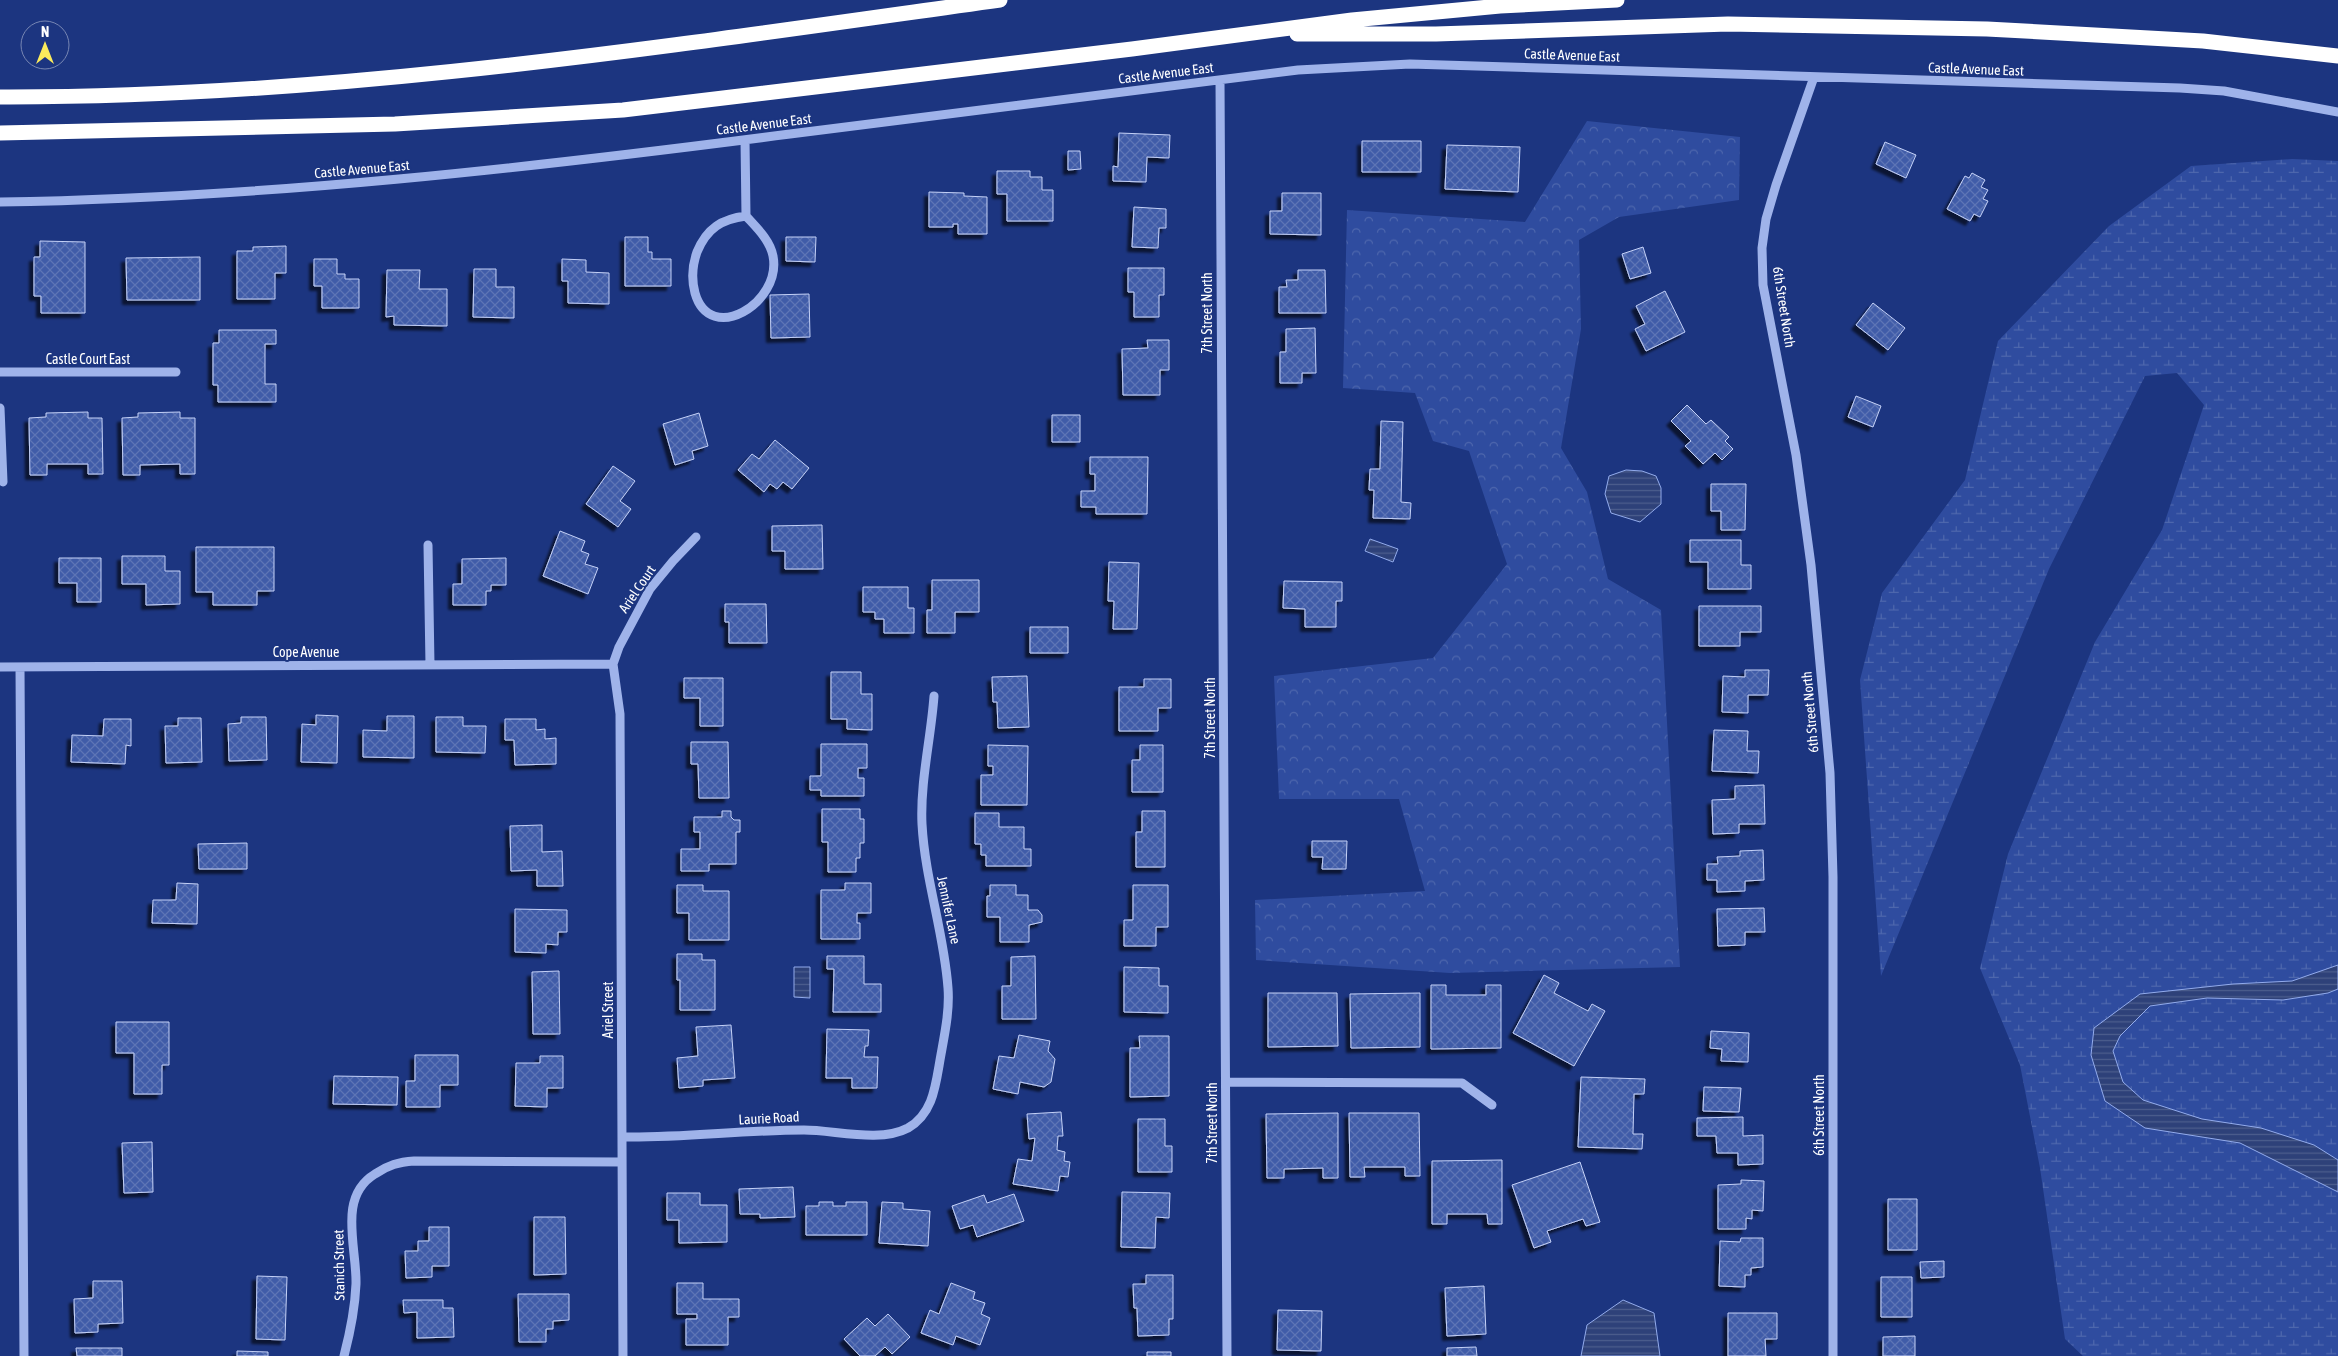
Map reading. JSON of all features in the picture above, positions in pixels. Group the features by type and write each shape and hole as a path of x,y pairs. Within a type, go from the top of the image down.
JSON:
{"highway":[{"path":"0,97 118,95 287,87 456,72 622,52 1000,0"},
{"path":"0,133 386,124 623,110 1122,50 1352,20 1500,6 1617,0"},
{"path":"1236,34 1436,34 1728,24 1907,27 1987,29 2203,41 2338,56"}],"street":[{"name":"Castle Avenue East","path":"0,202 238,193 380,182 574,162 1298,70 1410,64 2180,88 2224,91 2338,112"},
{"name":"6th Street North","path":"1814,78 1776,185 1766,219 1762,248 1763,285 1796,455 1809,547 1830,773 1833,877 1833,1356"},
{"name":"7th Street North","path":"1220,80 1227,1356"},
{"path":"745,140 746,216 765,238 773,255 774,271 767,291 752,308 738,315 720,317 708,312 697,300 692,284 692,264 699,248 714,226 728,218 746,216"},
{"name":"Castle Court East","path":"0,372 176,372"},
{"path":"0,408 3,482"},
{"name":"Ariel Court","path":"613,664 630,623 650,589 696,537"},
{"path":"428,545 430,665"},
{"name":"Cope Avenue","path":"0,667 613,664"},
{"name":"Ariel Street","path":"613,664 620,714 623,1356"},
{"path":"20,666 24,1356"},
{"name":"Jennifer Lane","path":"915,1123 926,1110 934,1095 947,1020 948,989 944,952 923,854 922,813 934,696"},
{"path":"1226,1082 1462,1083 1492,1105"},
{"name":"Laurie Road","path":"623,1137 679,1137 805,1130 891,1134 915,1123"},
{"name":"Stanich Street","path":"344,1356 354,1308 356,1284 351,1208 356,1194 368,1178 387,1166 414,1161 622,1162"}],"green space":[{"path":"1587,121 1740,137 1739,200 1619,217 1579,240 1581,329 1561,448 1587,492 1608,579 1661,610 1680,967 1450,973 1256,960 1255,900 1425,891 1399,799 1279,799 1274,676 1433,658 1507,564 1469,451 1433,441 1415,393 1343,388 1347,210 1525,222"},
{"path":"2292,159 2338,161 2338,1356 2083,1356 2065,1339 2040,1168 2020,1065 1980,968 2008,854 2095,642 2162,530 2204,405 2177,373 2145,376 2049,569 1881,976 1860,680 1882,593 1965,480 1998,341 2109,226 2191,166"}],"shaded area":[{"path":"1626,470 1642,471 1656,476 1661,488 1661,504 1640,522 1611,513 1605,494 1609,476"},
{"path":"1370,539 1398,549 1393,562 1365,551"},
{"path":"2338,965 2338,989 2328,993 2283,1000 2207,998 2150,1006 2120,1036 2113,1051 2123,1082 2143,1100 2202,1119 2261,1128 2314,1145 2338,1160 2338,1192 2240,1143 2145,1128 2105,1101 2091,1055 2094,1028 2140,994 2233,984 2292,981"},
{"path":"794,967 810,967 810,998 794,997"},
{"path":"1623,1300 1654,1313 1660,1356 1581,1356 1587,1325"}],"building":[{"path":"1119,133 1170,135 1169,158 1147,157 1146,182 1113,181 1113,166 1118,167"},
{"path":"1362,141 1421,141 1421,172 1362,172"},
{"path":"1885,142 1916,155 1906,178 1876,164"},
{"path":"1447,145 1520,147 1518,192 1445,189"},
{"path":"1068,151 1080,151 1081,169 1068,170"},
{"path":"997,171 1030,171 1030,177 1042,177 1042,190 1053,190 1053,221 1007,221 1007,194 997,194"},
{"path":"1972,173 1985,180 1981,187 1988,190 1983,199 1988,201 1980,217 1974,214 1970,221 1947,209 1965,176 1969,178"},
{"path":"929,192 964,193 964,196 987,197 987,234 958,234 958,224 953,224 953,227 929,227"},
{"path":"1282,193 1321,193 1321,235 1270,234 1270,211 1282,211"},
{"path":"1134,207 1166,209 1166,228 1159,228 1158,248 1132,247"},
{"path":"625,237 648,237 648,252 652,252 652,259 671,259 671,286 625,286"},
{"path":"786,237 816,237 815,262 786,261"},
{"path":"40,241 85,242 85,313 41,313 41,296 34,296 34,257 40,257"},
{"path":"286,246 286,273 275,273 275,299 237,299 237,251 253,251 253,247"},
{"path":"1643,247 1651,273 1630,279 1622,254"},
{"path":"200,257 200,300 127,300 126,258"},
{"path":"314,259 337,259 337,274 345,274 345,279 359,279 359,308 322,308 322,286 314,286"},
{"path":"562,259 586,260 586,272 609,273 609,304 568,303 568,281 562,281"},
{"path":"1128,268 1164,268 1164,295 1159,295 1159,317 1134,317 1134,292 1128,292"},
{"path":"474,269 496,269 496,287 514,287 514,318 473,317"},
{"path":"387,270 420,270 419,289 447,289 447,326 394,325 394,316 386,317"},
{"path":"1298,270 1325,270 1326,313 1279,313 1279,287 1287,287 1286,280 1298,280"},
{"path":"1665,291 1685,332 1646,351 1635,329 1645,324 1636,306"},
{"path":"809,294 810,337 771,338 770,295"},
{"path":"1873,303 1905,328 1888,350 1856,325"},
{"path":"1315,328 1316,373 1302,373 1302,383 1280,383 1280,352 1286,352 1286,329"},
{"path":"219,330 276,330 276,344 265,344 265,384 276,384 276,402 218,402 218,385 213,385 213,343 219,343"},
{"path":"1147,340 1169,340 1169,370 1160,370 1160,395 1123,395 1122,349 1148,348"},
{"path":"1856,396 1881,406 1873,427 1848,417"},
{"path":"1687,405 1706,424 1711,420 1729,437 1725,441 1733,449 1722,460 1715,453 1703,464 1685,446 1691,441 1671,421"},
{"path":"88,412 88,418 102,418 103,474 88,474 88,464 47,464 47,475 30,475 29,418 46,417 46,413"},
{"path":"180,412 180,418 195,418 195,474 180,474 180,464 140,465 140,475 123,475 122,418 138,417 138,413"},
{"path":"699,413 708,446 692,451 694,459 675,465 663,424"},
{"path":"1052,415 1080,415 1080,442 1052,442"},
{"path":"1381,421 1403,422 1401,502 1411,503 1410,519 1373,518 1374,490 1369,490 1370,469 1380,469"},
{"path":"775,440 809,468 792,489 783,482 777,489 770,484 764,492 738,470 752,454 759,459"},
{"path":"1090,457 1148,457 1147,514 1096,514 1096,507 1081,507 1081,491 1095,491 1095,474 1090,474"},
{"path":"613,466 635,481 620,501 631,509 618,527 586,504"},
{"path":"1711,484 1746,484 1745,530 1721,530 1721,511 1711,511"},
{"path":"822,525 823,569 785,569 785,551 772,551 772,526"},
{"path":"560,531 585,541 581,551 589,554 585,564 598,568 588,594 543,576"},
{"path":"1690,540 1741,540 1741,565 1751,565 1751,589 1708,589 1708,562 1690,562"},
{"path":"196,547 274,547 274,591 257,591 257,605 213,605 213,592 196,592"},
{"path":"122,556 165,556 165,571 180,571 180,604 146,605 146,584 122,584"},
{"path":"59,558 101,558 101,602 77,602 77,583 59,583"},
{"path":"506,558 506,585 491,585 491,591 486,591 486,605 453,605 453,584 462,584 462,559"},
{"path":"1109,562 1139,563 1137,629 1113,629 1114,601 1108,601"},
{"path":"932,580 979,580 979,612 955,612 955,633 927,633 927,610 932,610"},
{"path":"1284,581 1342,582 1342,601 1336,601 1336,627 1305,627 1305,609 1283,608"},
{"path":"863,587 908,587 908,608 914,608 914,633 884,633 884,619 875,619 875,612 863,612"},
{"path":"725,604 766,604 767,643 729,643 729,622 725,622"},
{"path":"1699,606 1761,606 1761,632 1740,632 1740,646 1699,646"},
{"path":"1030,627 1068,627 1068,653 1030,653"},
{"path":"1745,670 1769,670 1768,695 1748,695 1748,713 1722,712 1723,676 1745,677"},
{"path":"831,672 861,672 861,694 872,694 872,730 847,729 847,719 831,719"},
{"path":"1027,676 1029,727 998,728 997,702 993,702 992,677"},
{"path":"684,678 723,678 723,726 700,726 700,698 684,698"},
{"path":"1144,679 1171,679 1171,708 1158,708 1158,731 1119,731 1119,687 1144,687"},
{"path":"316,715 338,716 337,763 301,762 302,724 316,725"},
{"path":"387,716 414,716 414,758 363,757 363,730 387,731"},
{"path":"241,717 266,717 267,760 229,761 228,724 241,723"},
{"path":"436,717 463,717 463,726 486,726 485,753 436,752"},
{"path":"178,718 201,718 202,762 166,763 165,726 178,726"},
{"path":"104,719 131,719 131,746 126,745 125,764 71,762 72,735 103,736"},
{"path":"505,719 536,719 536,730 545,729 545,739 556,738 556,764 515,765 514,740 505,740"},
{"path":"1714,730 1748,731 1747,751 1759,751 1758,773 1712,771"},
{"path":"691,742 728,742 729,798 699,798 698,764 691,764"},
{"path":"821,744 867,744 867,768 858,768 858,778 864,778 864,796 821,796 821,790 810,790 810,776 821,776"},
{"path":"988,745 1028,746 1027,805 981,805 981,775 993,775 993,766 988,766"},
{"path":"1140,745 1163,745 1163,792 1132,792 1132,760 1140,760"},
{"path":"1764,785 1765,824 1739,824 1739,833 1713,834 1712,800 1735,799 1735,786"},
{"path":"822,809 860,809 860,819 864,819 864,843 860,843 860,858 856,858 856,872 828,872 828,842 822,842"},
{"path":"722,811 731,811 731,817 734,820 740,820 740,832 736,832 736,864 709,864 709,871 681,871 681,849 700,849 700,832 694,832 694,817 722,817"},
{"path":"1142,811 1165,811 1165,867 1136,867 1136,832 1142,832"},
{"path":"975,813 999,813 999,827 1024,827 1024,849 1031,849 1031,866 986,866 986,855 981,855 981,844 975,844"},
{"path":"542,825 542,852 562,851 563,886 537,886 537,870 511,871 510,826"},
{"path":"1312,841 1347,841 1346,869 1322,869 1323,857 1312,857"},
{"path":"247,843 247,869 199,869 198,844"},
{"path":"1763,850 1764,880 1745,881 1745,891 1717,892 1717,880 1707,880 1707,864 1718,864 1717,857 1740,856 1740,851"},
{"path":"177,883 198,884 197,924 152,923 153,900 176,900"},
{"path":"845,883 871,883 871,913 857,913 857,923 860,923 860,939 821,939 821,890 845,890"},
{"path":"677,885 703,885 703,891 729,891 729,940 689,940 689,913 677,913"},
{"path":"990,885 1016,885 1016,895 1028,895 1028,910 1038,910 1042,915 1042,922 1029,925 1029,942 1000,942 1000,917 987,917 987,896 990,896"},
{"path":"1133,885 1168,885 1168,927 1156,927 1156,946 1124,946 1124,920 1133,920"},
{"path":"1764,908 1765,932 1745,932 1745,945 1718,946 1717,909"},
{"path":"515,909 567,910 567,932 558,932 558,945 546,944 546,953 515,952"},
{"path":"677,954 702,954 702,960 715,960 715,1010 680,1010 680,980 677,980"},
{"path":"827,956 864,956 864,984 881,984 881,1012 833,1012 834,969 827,969"},
{"path":"1035,956 1036,1019 1002,1019 1002,986 1011,986 1011,957"},
{"path":"1124,967 1159,968 1159,986 1168,986 1168,1013 1124,1012"},
{"path":"559,971 560,1034 533,1034 532,972"},
{"path":"1544,975 1559,983 1554,993 1588,1011 1592,1004 1605,1011 1574,1066 1513,1033"},
{"path":"1431,985 1446,985 1446,995 1486,995 1486,985 1501,985 1501,1048 1431,1049"},
{"path":"1268,993 1337,993 1338,1046 1268,1047"},
{"path":"1420,993 1420,1047 1351,1048 1350,994"},
{"path":"116,1022 169,1022 169,1065 162,1065 162,1094 134,1094 134,1053 116,1053"},
{"path":"731,1025 735,1078 703,1080 703,1086 679,1088 677,1058 698,1056 696,1027"},
{"path":"827,1029 869,1030 868,1046 865,1046 864,1057 878,1057 877,1088 852,1088 852,1078 826,1078"},
{"path":"1711,1031 1749,1033 1748,1062 1721,1061 1722,1049 1710,1048"},
{"path":"1019,1035 1050,1041 1048,1051 1055,1059 1051,1082 1044,1087 1020,1082 1018,1094 993,1089 999,1056 1014,1058"},
{"path":"1139,1036 1169,1036 1169,1096 1130,1097 1130,1048 1140,1048"},
{"path":"415,1055 458,1055 458,1085 440,1085 440,1107 406,1107 406,1081 415,1081"},
{"path":"540,1056 563,1056 563,1088 547,1088 547,1107 515,1106 516,1063 540,1063"},
{"path":"334,1076 398,1077 397,1105 333,1104"},
{"path":"1581,1077 1645,1079 1644,1094 1634,1094 1633,1134 1643,1134 1642,1149 1578,1147"},
{"path":"1704,1087 1741,1088 1739,1112 1703,1111"},
{"path":"1061,1112 1063,1136 1058,1136 1057,1150 1065,1152 1064,1161 1070,1162 1068,1177 1060,1176 1058,1191 1013,1184 1018,1159 1032,1161 1035,1138 1029,1139 1027,1114"},
{"path":"1338,1113 1338,1178 1323,1178 1323,1168 1284,1169 1284,1178 1267,1178 1266,1114"},
{"path":"1349,1113 1419,1113 1420,1176 1405,1176 1405,1167 1364,1167 1365,1177 1350,1177"},
{"path":"1743,1117 1743,1136 1763,1135 1763,1164 1738,1165 1738,1153 1717,1153 1716,1136 1697,1136 1697,1118"},
{"path":"1138,1119 1165,1119 1165,1146 1172,1146 1172,1172 1138,1172"},
{"path":"152,1142 153,1192 124,1193 122,1143"},
{"path":"1502,1160 1502,1224 1488,1224 1487,1214 1447,1214 1447,1224 1432,1224 1432,1161"},
{"path":"1580,1162 1600,1222 1586,1226 1583,1219 1547,1231 1551,1242 1534,1248 1512,1185"},
{"path":"1741,1180 1764,1181 1763,1211 1752,1210 1752,1219 1746,1218 1746,1229 1718,1229 1718,1185 1741,1184"},
{"path":"793,1187 795,1217 760,1218 760,1214 740,1214 739,1189"},
{"path":"1122,1192 1170,1193 1169,1218 1156,1217 1155,1248 1121,1247"},
{"path":"667,1193 700,1193 700,1205 727,1205 727,1242 679,1243 679,1220 667,1220"},
{"path":"1014,1194 1024,1221 977,1237 973,1225 960,1229 952,1206 984,1195 987,1203"},
{"path":"1888,1199 1917,1199 1917,1250 1888,1250"},
{"path":"819,1202 833,1202 833,1206 846,1206 846,1202 867,1202 867,1235 806,1235 806,1206 819,1206"},
{"path":"882,1202 903,1203 903,1209 930,1211 928,1246 879,1243"},
{"path":"534,1217 565,1217 566,1274 534,1275"},
{"path":"429,1227 449,1227 449,1266 432,1266 432,1277 406,1278 405,1251 418,1251 418,1241 429,1241"},
{"path":"1741,1238 1763,1238 1763,1267 1751,1268 1751,1275 1745,1275 1745,1287 1719,1286 1720,1241 1740,1242"},
{"path":"1944,1261 1944,1277 1921,1278 1920,1262"},
{"path":"1146,1275 1173,1275 1173,1319 1169,1319 1169,1335 1138,1336 1137,1308 1134,1308 1133,1284 1146,1284"},
{"path":"257,1276 287,1277 285,1340 256,1339"},
{"path":"1881,1277 1912,1277 1912,1317 1881,1317"},
{"path":"93,1281 122,1281 123,1323 98,1324 98,1332 75,1333 74,1299 93,1298"},
{"path":"677,1283 703,1283 703,1299 739,1299 739,1317 728,1317 728,1345 686,1345 686,1319 697,1319 697,1314 677,1314"},
{"path":"951,1283 975,1292 973,1299 985,1303 981,1314 990,1318 980,1345 956,1336 953,1345 921,1333 930,1310 939,1314"},
{"path":"1484,1286 1486,1334 1447,1336 1445,1288"},
{"path":"518,1294 569,1294 569,1320 553,1321 553,1329 546,1329 546,1342 519,1342"},
{"path":"403,1300 443,1300 443,1308 453,1308 454,1337 417,1338 417,1312 404,1313"},
{"path":"1278,1310 1322,1311 1321,1351 1277,1350"},
{"path":"1728,1313 1777,1313 1777,1339 1765,1339 1766,1356 1728,1356"},
{"path":"888,1314 910,1337 892,1354 885,1347 875,1356 860,1356 844,1339 867,1318 875,1326"},
{"path":"1915,1336 1915,1356 1883,1356 1883,1337"},
{"path":"1476,1347 1477,1356 1447,1356 1447,1348"},
{"path":"76,1348 122,1348 122,1356 77,1356"},
{"path":"237,1351 268,1352 268,1356 237,1356"},
{"path":"1147,1352 1171,1352 1171,1356 1147,1356"}]}
